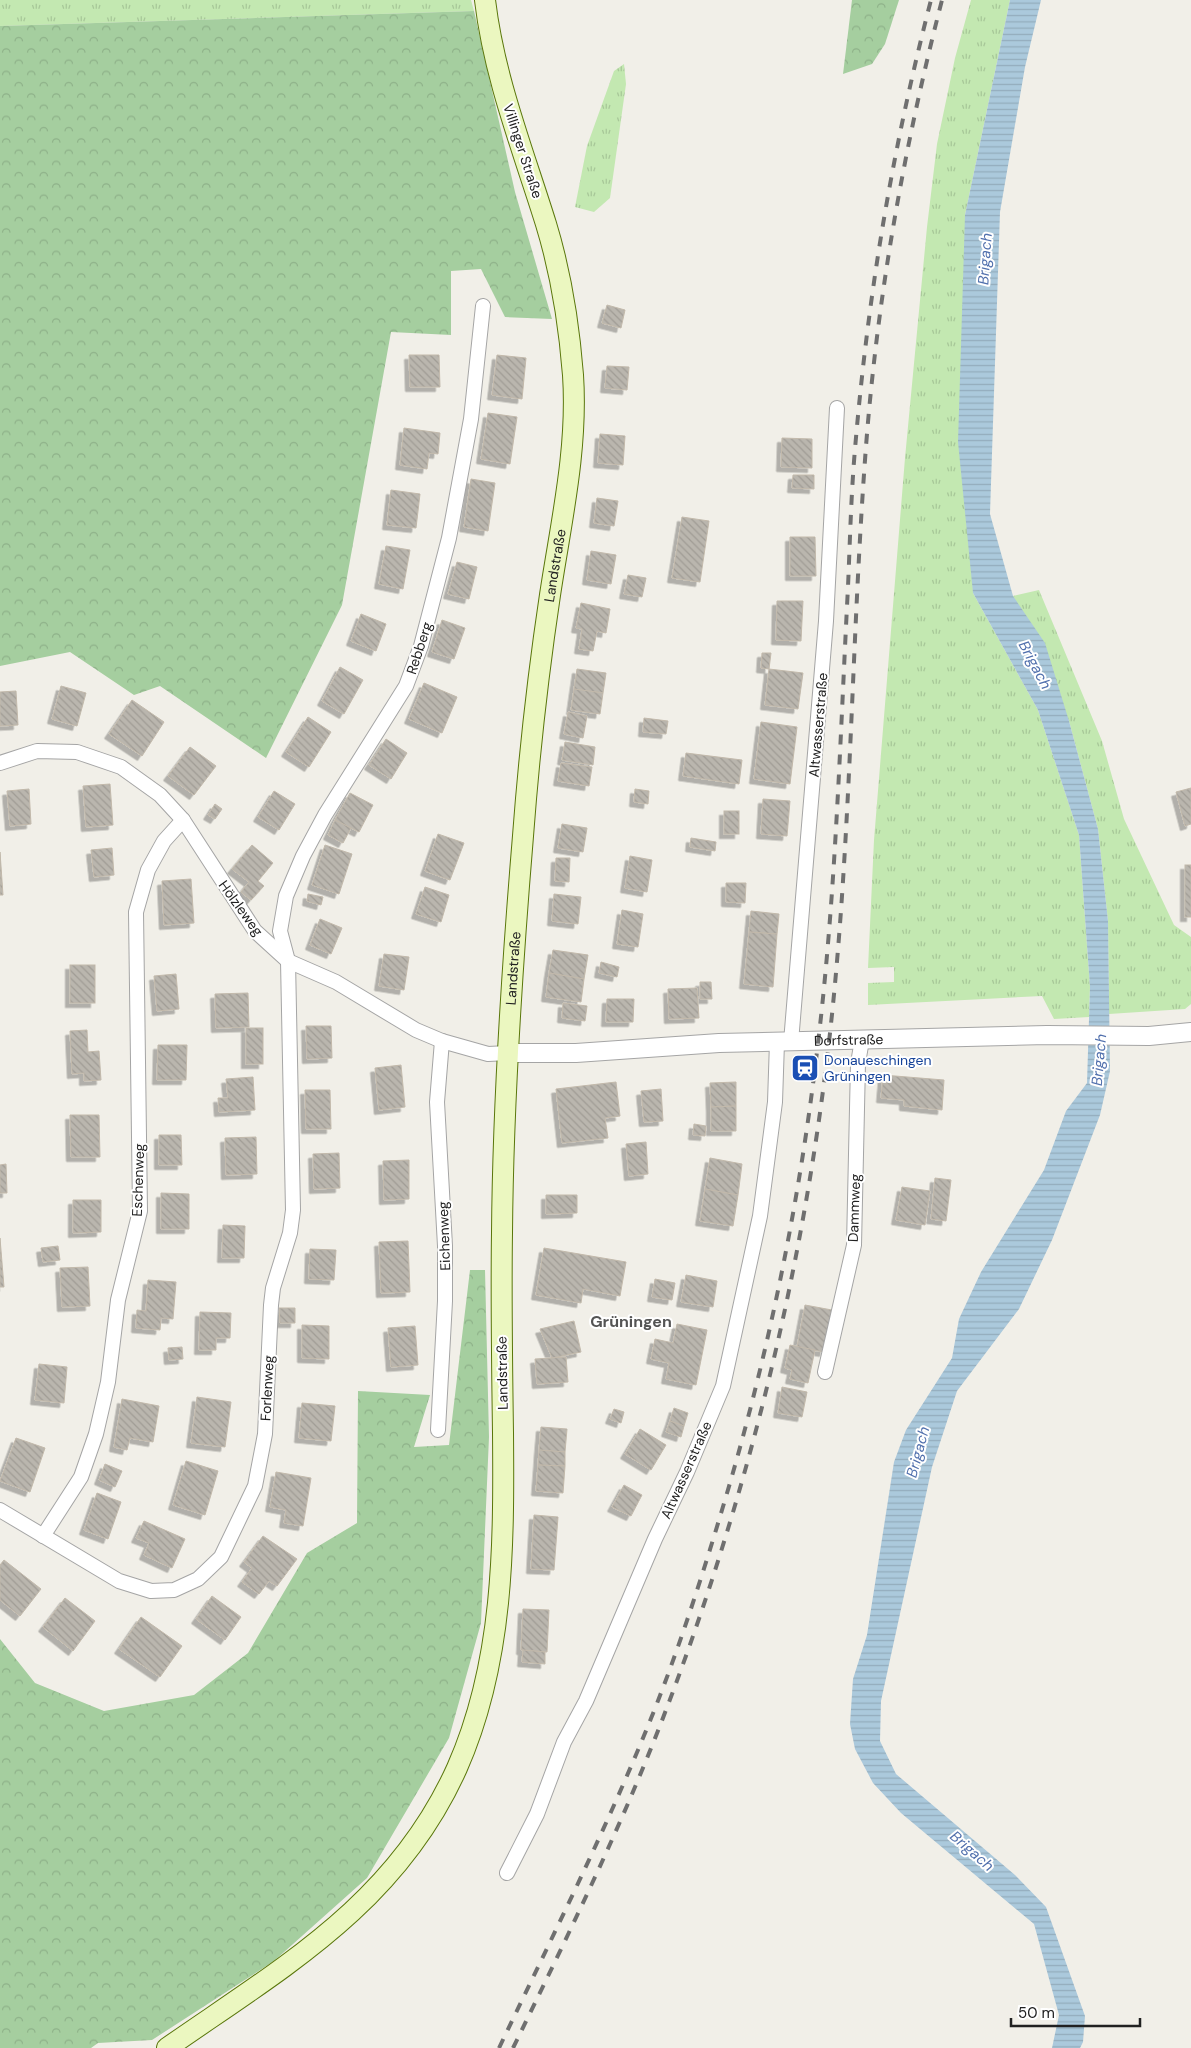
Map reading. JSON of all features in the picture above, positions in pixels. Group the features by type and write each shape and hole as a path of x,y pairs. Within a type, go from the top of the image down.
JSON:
{"main road":[{"name":"Villinger Straße","path":"485,0 507,102 548,228 565,301"},
{"name":"Landstraße","path":"167,2048 269,1979 332,1932 383,1881 412,1846 455,1773 481,1704 495,1640 502,1556 502,1230 508,1053 524,810 543,643 574,439 573,379 565,301"}],"street":[{"name":"Rebberg","path":"288,961 280,930 286,896 303,856 325,816 406,686 421,646 448,538 472,419 484,306"},
{"name":"Altwasserstraße","path":"507,1873 537,1814 564,1742 586,1701 723,1386 760,1216 784,1042 826,621 837,408"},
{"name":"Hölzleweg","path":"0,763 37,752 77,752 121,768 160,795 183,820 255,931 288,961 336,982 416,1030 442,1041 488,1054 508,1053"},
{"name":"Eschenweg","path":"43,1536 81,1477 96,1434 108,1382 118,1300 140,1211 136,912 148,870 164,840 183,820"},
{"name":"Forlenweg","path":"0,1510 119,1582 151,1591 174,1590 198,1579 221,1557 255,1486 265,1437 273,1288 290,1233 292,1210 288,961"},
{"name":"Dorfstraße","path":"508,1053 576,1053 720,1043 1047,1035 1149,1036 1191,1032"},
{"name":"Dammweg","path":"825,1372 854,1245 858,1063 862,1040"},
{"name":"Eichenweg","path":"438,1430 445,1283 442,1164 437,1102 442,1041"}],"green space":[{"path":"0,0 471,0 474,11 0,26"},
{"path":"852,0 899,0 885,44 872,64 843,74"},
{"path":"971,0 1010,0 965,215 973,593 1038,710 1079,835 1090,987 1089,1017 1054,1019 1042,996 868,1005 868,983 894,982 894,967 868,968 874,840 905,458 927,227 937,144 955,58"},
{"path":"474,11 515,192 552,319 505,317 481,269 451,271 451,335 391,332 342,605 266,758 160,686 134,695 70,652 0,666 0,26"},
{"path":"624,64 626,84 610,198 594,212 575,207 587,146 614,71"},
{"path":"1039,590 1102,741 1124,819 1174,925 1191,937 1191,1004 1185,1009 1109,1014 1108,921 1098,829 1069,721 1013,596"},
{"path":"470,1270 485,1270 489,1437 481,1623 449,1738 367,1878 274,1961 152,2040 98,2043 91,2048 0,2048 0,1639 35,1683 104,1711 194,1695 248,1653 307,1553 357,1523 358,1391 430,1395 414,1447 449,1445"}],"water":[{"name":"Brigach","path":"1010,0 1041,0 1025,67 1000,212 990,514 1013,596 1045,643 1069,721 1098,829 1108,921 1110,1071 1100,1115 1052,1240 1019,1309 957,1391 932,1467 881,1701 880,1741 896,1774 1015,1875 1046,1907 1085,2016 1083,2042 1080,2048 1052,2048 1059,2015 1034,1924 901,1813 873,1783 855,1749 850,1724 853,1679 867,1635 894,1462 906,1430 952,1358 959,1319 981,1272 1044,1170 1066,1111 1087,1083 1090,987 1079,835 1038,710 973,593 958,442 965,215"}],"building":[{"path":"607,305 625,310 621,328 602,323"},
{"path":"409,355 439,355 440,387 410,387"},
{"path":"497,355 526,358 522,399 492,395"},
{"path":"607,366 629,367 627,390 605,388"},
{"path":"488,413 517,417 510,464 481,459"},
{"path":"404,428 440,433 438,454 429,453 427,469 400,465"},
{"path":"600,434 625,436 623,465 598,463"},
{"path":"782,438 812,439 812,468 781,467"},
{"path":"793,475 814,475 814,489 792,488"},
{"path":"471,479 495,483 488,531 464,527"},
{"path":"391,490 420,494 416,528 387,525"},
{"path":"597,498 618,501 614,526 594,523"},
{"path":"682,517 709,521 700,582 672,578"},
{"path":"790,537 815,537 816,576 790,576"},
{"path":"386,546 410,550 403,589 379,584"},
{"path":"591,551 616,555 611,584 587,580"},
{"path":"457,562 477,567 469,599 448,594"},
{"path":"628,575 646,578 642,597 624,594"},
{"path":"777,601 803,601 801,641 776,640"},
{"path":"581,603 610,609 606,633 597,631 593,651 579,649 582,629 576,628"},
{"path":"361,614 386,624 376,651 351,641"},
{"path":"442,620 465,628 454,659 432,652"},
{"path":"762,653 771,653 769,669 761,668"},
{"path":"340,667 363,680 344,714 322,701"},
{"path":"577,669 606,673 603,693 574,689"},
{"path":"769,669 803,673 798,709 765,705"},
{"path":"424,683 457,697 442,733 409,719"},
{"path":"61,686 86,693 77,726 52,719"},
{"path":"574,689 603,693 600,714 571,710"},
{"path":"16,691 18,725 0,726 0,692"},
{"path":"132,700 164,722 142,756 109,734"},
{"path":"568,712 587,716 583,738 564,734"},
{"path":"308,717 331,732 309,767 286,752"},
{"path":"644,718 668,721 666,734 643,732"},
{"path":"761,722 797,727 790,784 754,779"},
{"path":"386,739 407,753 391,779 369,765"},
{"path":"565,742 595,747 593,765 562,760"},
{"path":"190,747 216,766 194,795 168,776"},
{"path":"686,753 742,760 739,784 683,776"},
{"path":"561,763 592,767 589,786 558,781"},
{"path":"110,784 113,825 86,827 83,786"},
{"path":"1191,788 1191,824 1185,826 1176,792"},
{"path":"29,789 31,824 10,826 7,791"},
{"path":"635,789 649,791 648,804 634,802"},
{"path":"274,791 295,804 279,830 258,817"},
{"path":"350,793 373,805 359,832 335,820"},
{"path":"763,799 790,801 787,836 761,834"},
{"path":"215,804 222,809 215,819 208,815"},
{"path":"724,811 739,811 739,834 724,834"},
{"path":"335,820 351,828 343,843 328,835"},
{"path":"562,824 587,828 583,852 558,848"},
{"path":"438,834 464,843 450,880 425,871"},
{"path":"691,838 716,842 715,851 690,847"},
{"path":"252,845 273,863 258,881 264,886 251,900 241,892 249,882 232,869"},
{"path":"325,845 352,854 339,894 312,885"},
{"path":"112,848 114,875 94,877 91,850"},
{"path":"0,852 3,895 0,895"},
{"path":"630,856 652,860 647,892 625,888"},
{"path":"556,858 570,858 569,882 555,881"},
{"path":"1185,865 1191,865 1191,917 1185,917"},
{"path":"191,879 194,923 164,925 162,881"},
{"path":"726,883 746,883 745,903 726,902"},
{"path":"425,887 449,895 441,922 416,914"},
{"path":"308,894 323,897 321,905 307,901"},
{"path":"554,894 581,897 578,924 552,921"},
{"path":"622,910 643,914 638,947 617,944"},
{"path":"751,911 779,914 777,934 749,932"},
{"path":"320,919 342,928 331,954 310,945"},
{"path":"749,932 777,934 773,987 744,984"},
{"path":"553,950 588,955 584,979 549,973"},
{"path":"384,954 409,957 404,990 379,986"},
{"path":"601,962 619,967 617,977 599,973"},
{"path":"70,965 95,965 95,1003 70,1003"},
{"path":"549,973 584,979 581,1002 546,997"},
{"path":"176,974 179,1009 157,1011 154,976"},
{"path":"700,982 711,982 712,999 700,999"},
{"path":"697,988 699,1018 669,1019 668,989"},
{"path":"248,993 249,1027 216,1028 215,994"},
{"path":"607,999 634,999 633,1022 606,1022"},
{"path":"563,1003 587,1006 585,1021 562,1018"},
{"path":"306,1026 331,1026 332,1058 307,1059"},
{"path":"246,1028 263,1028 263,1064 246,1064"},
{"path":"87,1030 88,1052 99,1051 101,1080 84,1081 84,1073 72,1074 70,1031"},
{"path":"158,1045 187,1045 186,1080 157,1080"},
{"path":"401,1065 405,1107 379,1110 375,1068"},
{"path":"883,1075 944,1080 942,1110 904,1106 904,1100 881,1098"},
{"path":"253,1077 255,1110 219,1112 218,1098 228,1098 226,1079"},
{"path":"616,1082 620,1116 605,1118 608,1138 562,1143 556,1089"},
{"path":"736,1082 736,1106 711,1107 710,1083"},
{"path":"661,1089 663,1121 644,1122 641,1091"},
{"path":"305,1090 330,1090 331,1129 306,1129"},
{"path":"736,1106 736,1131 711,1131 711,1107"},
{"path":"70,1115 99,1115 100,1157 71,1157"},
{"path":"694,1124 706,1126 705,1136 693,1135"},
{"path":"159,1135 181,1135 182,1165 159,1165"},
{"path":"256,1137 257,1174 226,1175 225,1138"},
{"path":"646,1142 648,1174 629,1176 626,1144"},
{"path":"339,1153 340,1188 314,1189 313,1154"},
{"path":"710,1158 742,1164 738,1195 705,1189"},
{"path":"409,1160 409,1199 384,1200 383,1161"},
{"path":"6,1164 7,1193 0,1193 0,1165"},
{"path":"935,1178 951,1180 946,1221 931,1219"},
{"path":"902,1187 930,1191 925,1225 896,1220"},
{"path":"705,1189 738,1195 733,1226 700,1221"},
{"path":"161,1193 189,1194 189,1229 161,1229"},
{"path":"546,1195 577,1195 577,1213 546,1214"},
{"path":"73,1200 101,1200 101,1232 73,1233"},
{"path":"223,1225 245,1226 244,1258 222,1258"},
{"path":"0,1238 4,1287 0,1287"},
{"path":"408,1241 410,1292 381,1293 379,1242"},
{"path":"58,1246 60,1260 43,1262 41,1248"},
{"path":"544,1248 626,1262 620,1296 583,1289 581,1303 536,1295"},
{"path":"310,1249 336,1250 334,1280 309,1279"},
{"path":"88,1267 90,1306 62,1307 60,1268"},
{"path":"686,1275 717,1281 713,1307 681,1302"},
{"path":"655,1279 675,1283 672,1300 652,1297"},
{"path":"148,1280 176,1282 173,1319 161,1318 160,1330 136,1328 137,1310 146,1311"},
{"path":"805,1305 832,1310 824,1352 797,1347"},
{"path":"279,1308 295,1308 295,1323 280,1323"},
{"path":"200,1312 231,1313 230,1338 216,1338 216,1350 199,1350"},
{"path":"574,1321 581,1352 552,1358 540,1329"},
{"path":"677,1324 707,1330 696,1385 666,1379 669,1363 651,1359 655,1339 673,1343"},
{"path":"302,1325 329,1326 329,1359 302,1358"},
{"path":"415,1326 418,1365 391,1367 388,1328"},
{"path":"790,1345 815,1350 808,1383 790,1379 792,1370 785,1368"},
{"path":"182,1347 183,1359 169,1360 168,1348"},
{"path":"566,1357 568,1382 537,1384 535,1359"},
{"path":"39,1364 67,1367 64,1403 35,1400"},
{"path":"782,1387 807,1392 802,1417 778,1413"},
{"path":"197,1397 231,1402 225,1447 191,1443"},
{"path":"122,1399 159,1406 153,1442 130,1438 127,1450 114,1447"},
{"path":"302,1403 335,1406 331,1441 299,1438"},
{"path":"674,1408 688,1413 684,1426 670,1421"},
{"path":"614,1409 624,1412 621,1423 610,1419"},
{"path":"670,1421 684,1426 681,1437 666,1432"},
{"path":"541,1427 567,1429 565,1452 539,1450"},
{"path":"640,1429 666,1445 651,1470 625,1454"},
{"path":"16,1438 45,1448 30,1492 0,1481"},
{"path":"539,1450 565,1452 565,1466 538,1465"},
{"path":"186,1461 218,1471 205,1515 173,1505"},
{"path":"105,1464 122,1471 115,1487 99,1480"},
{"path":"538,1465 565,1466 563,1493 536,1491"},
{"path":"276,1472 311,1478 303,1526 284,1523 286,1510 270,1507"},
{"path":"624,1485 642,1495 631,1516 612,1507"},
{"path":"97,1493 121,1502 108,1539 84,1530"},
{"path":"534,1515 558,1517 554,1570 531,1569"},
{"path":"144,1521 185,1539 172,1568 144,1555 149,1543 136,1538"},
{"path":"263,1536 297,1559 277,1586 269,1581 259,1594 242,1582 252,1568 244,1562"},
{"path":"4,1560 41,1589 20,1616 0,1600 0,1565"},
{"path":"212,1596 241,1617 225,1640 196,1619"},
{"path":"65,1598 95,1621 73,1651 43,1627"},
{"path":"523,1609 549,1610 547,1652 521,1650"},
{"path":"141,1617 182,1646 160,1677 119,1649"},
{"path":"523,1650 545,1652 545,1664 522,1662"}],"railway":[{"path":"499,2048 618,1797 673,1661 722,1510 739,1452 768,1337 802,1161 811,1102 824,986 837,815 852,483 860,392 874,279 893,167 931,0"},
{"path":"513,2048 574,1923 631,1796 666,1710 695,1629 747,1464 788,1297 818,1127 836,969 842,897 860,533 876,344 903,171 942,0"}],"place":[{"name":"Donaueschingen Grüningen","path":"805,1068"}],"district":[{"name":"Grüningen","path":"631,1321"}]}
